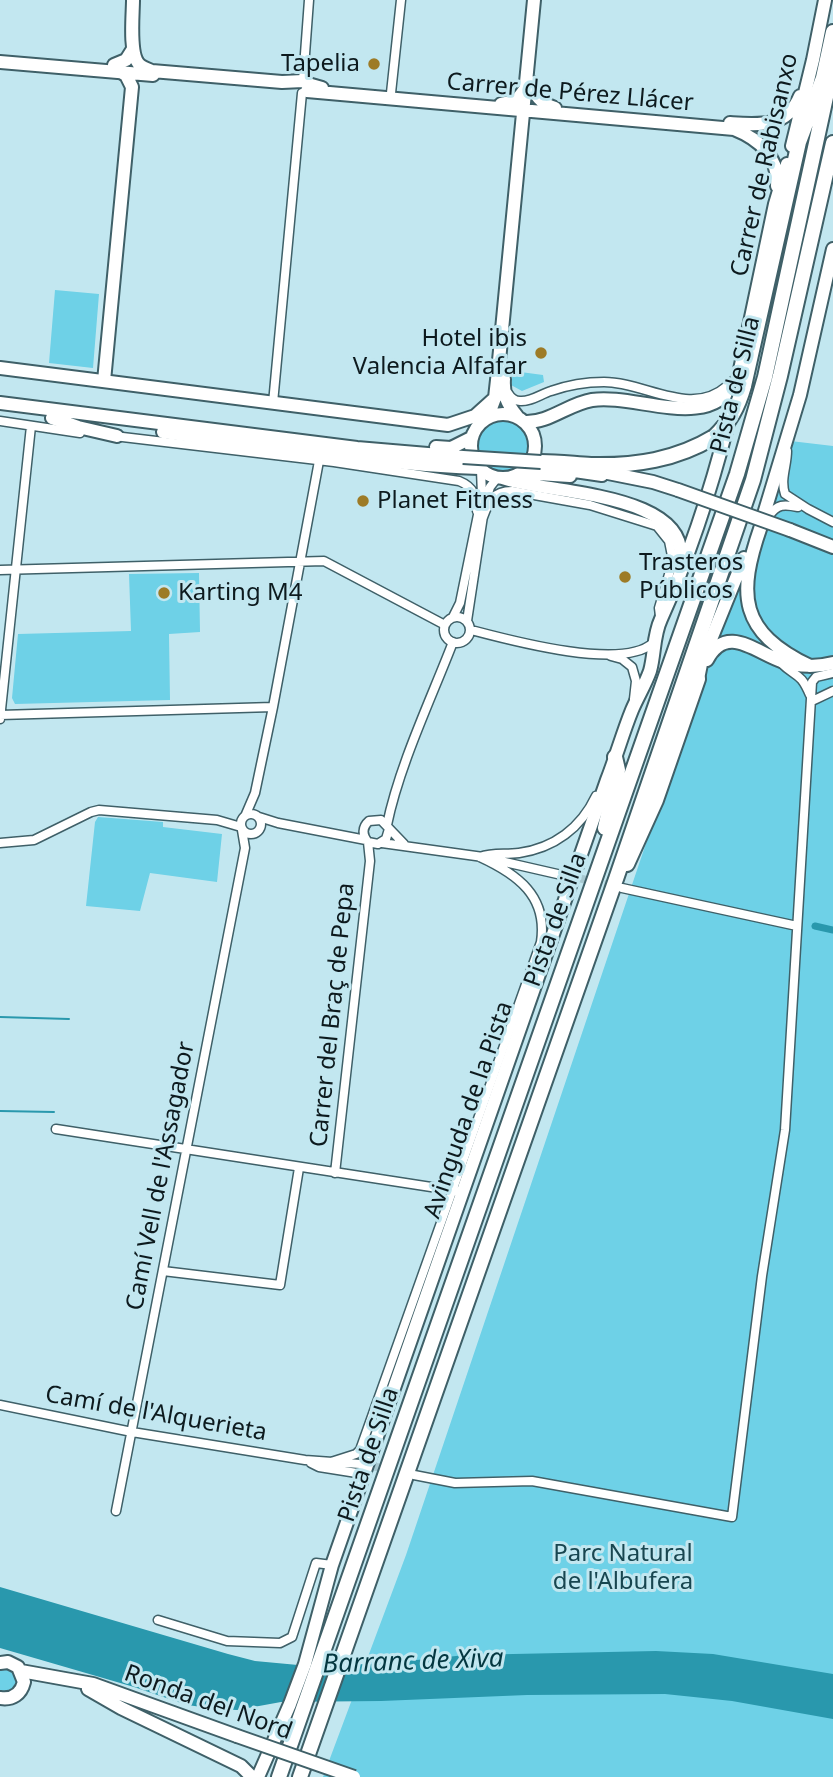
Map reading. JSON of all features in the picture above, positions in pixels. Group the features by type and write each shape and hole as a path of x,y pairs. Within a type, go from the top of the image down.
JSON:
{"highway":[{"path":"541,465 639,463 680,453 713,436 724,427 737,407 741,379 799,142 822,78 833,32"},
{"name":"Pista de Silla","path":"279,1777 737,474 765,377 833,65"},
{"name":"Pista de Silla","path":"300,1777 619,883 620,860 753,480 780,376 833,143"},
{"path":"619,883 656,800 698,679"},
{"path":"589,893 588,877 606,823 618,770 615,757"}],"street":[{"path":"133,0 133,49 138,63 152,71"},
{"path":"273,404 309,0"},
{"path":"391,93 401,0"},
{"path":"521,473 534,458 535,439 508,404 503,390 537,0"},
{"name":"Carrer de Rabisanxo","path":"633,707 642,694 654,656 649,647 680,579 718,464 741,379 775,204 803,102 825,0"},
{"path":"0,62 114,69 126,60 133,49"},
{"name":"Carrer de Pérez Llácer","path":"114,69 508,104 519,98 528,85 544,104 558,108 760,125 778,121 794,108 813,52"},
{"path":"0,54 114,69 126,75 131,87 104,381"},
{"name":"Carrer de Pérez Llácer","path":"114,69 500,109 526,109 734,129 758,140 774,162 777,182 775,204"},
{"path":"471,630 463,641 453,642 445,635 445,625 453,617 460,603 482,495 480,469 473,459 471,438 485,419 495,398 526,109"},
{"path":"810,666 770,642 755,622 750,610 746,580 748,566 787,444 833,249"},
{"path":"0,368 448,425 475,416 495,398"},
{"path":"504,384 512,398 524,401 567,386 603,382 634,386 684,400 698,400 741,379"},
{"path":"485,419 501,413 539,421 579,403 601,399 631,400 682,409 702,408 727,394 741,379"},
{"path":"0,400 52,414 78,427 117,436"},
{"path":"0,411 52,414 276,442 541,465 622,475 678,490 833,547"},
{"path":"0,421 319,460 459,481 467,484 475,493 477,511"},
{"path":"31,426 3,654 0,716 273,707"},
{"path":"276,442 313,437 451,448 471,438"},
{"path":"276,442 335,457 439,467"},
{"path":"787,444 787,462 782,476 785,494 833,522"},
{"path":"242,828 255,793 273,707 319,460"},
{"path":"334,463 480,469 499,478 543,488 590,494 650,513 667,523 674,531 680,551 675,585"},
{"path":"541,465 678,490"},
{"path":"471,630 467,621 482,520 490,486 499,478 521,473 548,473 656,487"},
{"path":"543,488 590,505"},
{"path":"482,520 493,496 503,491 590,505"},
{"path":"698,679 701,664 762,523 775,508 787,504 808,509"},
{"name":"Carrer de Rabisanxo","path":"590,505 648,522 663,532 672,551 671,572 659,608 661,619"},
{"path":"0,570 324,561 445,625"},
{"path":"453,617 467,621"},
{"path":"471,630 541,648 608,655 622,659 632,667 649,647"},
{"path":"698,679 710,654 725,643 738,641 777,660 800,676 812,702"},
{"path":"380,844 386,839 390,807 453,642"},
{"path":"608,655 649,647"},
{"path":"777,660 810,666 833,663"},
{"name":"Avinguda de la Pista","path":"331,1462 347,1458 360,1450 399,1358 633,707 636,681 632,667"},
{"path":"414,1475 455,1483 532,1481 732,1517 762,1276 785,1130 812,702 811,682 816,677 833,673"},
{"path":"812,702 833,691"},
{"path":"480,857 489,854 516,854 554,842 580,822 607,780"},
{"path":"255,793 261,823 256,832"},
{"path":"344,834 364,828 369,821 377,819 390,807"},
{"path":"0,843 34,840 91,811 99,810 217,820 242,828 247,834 278,823"},
{"path":"217,820 252,813 278,823 344,834 380,844 404,844 480,857 566,876"},
{"path":"377,819 404,844"},
{"name":"Camí Vell de l'Assagador","path":"116,1511 244,848 242,828"},
{"path":"364,828 367,841"},
{"name":"Camí Vell de l'Assagador","path":"244,848 256,832"},
{"name":"Carrer del Braç de Pepa","path":"335,1173 370,861 367,841"},
{"name":"Carrer del Braç de Pepa","path":"370,861 380,844"},
{"name":"Avinguda de la Pista","path":"458,1192 543,931 537,906 523,884 503,868 480,857"},
{"path":"619,883 797,926"},
{"path":"55,1129 458,1192"},
{"path":"163,1271 280,1285 299,1168"},
{"path":"399,1358 408,1333"},
{"name":"Avinguda de la Pista","path":"258,1777 305,1664 332,1565 362,1469 382,1422 399,1358"},
{"path":"379,1404 382,1422"},
{"name":"Camí de l'Alquerieta","path":"0,1405 132,1432 362,1469"},
{"name":"Camí de l'Alquerieta","path":"306,1460 319,1467 362,1469"},
{"path":"158,1620 228,1641 287,1642 292,1637 316,1563 332,1565"},
{"name":"Ronda del Nord","path":"0,1663 13,1664 21,1671 93,1684 354,1777"},
{"path":"0,1712 4,1699 19,1693 23,1687 21,1671"},
{"path":"23,1687 52,1676 93,1690 121,1707 241,1766 252,1777"}],"green space":[{"path":"55,290 99,294 93,368 49,363"},
{"path":"513,371 543,375 544,382 522,391 511,385"},
{"path":"503,420 522,427 529,446 522,465 503,472 484,465 477,446 484,427"},
{"name":"Parc Natural de l'Albufera","path":"782,440 833,446 833,1777 323,1777 406,1555"},
{"path":"199,573 200,632 169,634 170,700 15,704 12,698 18,634 131,631 129,574"},
{"path":"98,817 163,822 163,827 222,834 217,882 150,873 140,911 86,906 95,822"},
{"path":"8,1668 15,1673 17,1685 8,1693 0,1693 0,1669"}],"water":[{"name":"Barranc de Xiva","path":"0,1587 255,1661 298,1665 377,1664 466,1655 656,1651 713,1654 833,1674 833,1719 732,1701 665,1694 281,1702 237,1710 187,1705 0,1648"}],"waterway":[{"path":"815,926 833,930"},
{"path":"0,1017 69,1019"},
{"path":"0,1111 54,1112"}],"tunnel":[{"path":"569,876 614,886"},
{"path":"363,1464 409,1474"}],"place":[{"name":"Tapelia","path":"374,64"},
{"name":"Hotel ibis Valencia Alfafar","path":"541,353"},
{"name":"Planet Fitness","path":"363,501"},
{"name":"Trasteros Públicos","path":"625,577"},
{"name":"Karting M4","path":"164,593"}]}
